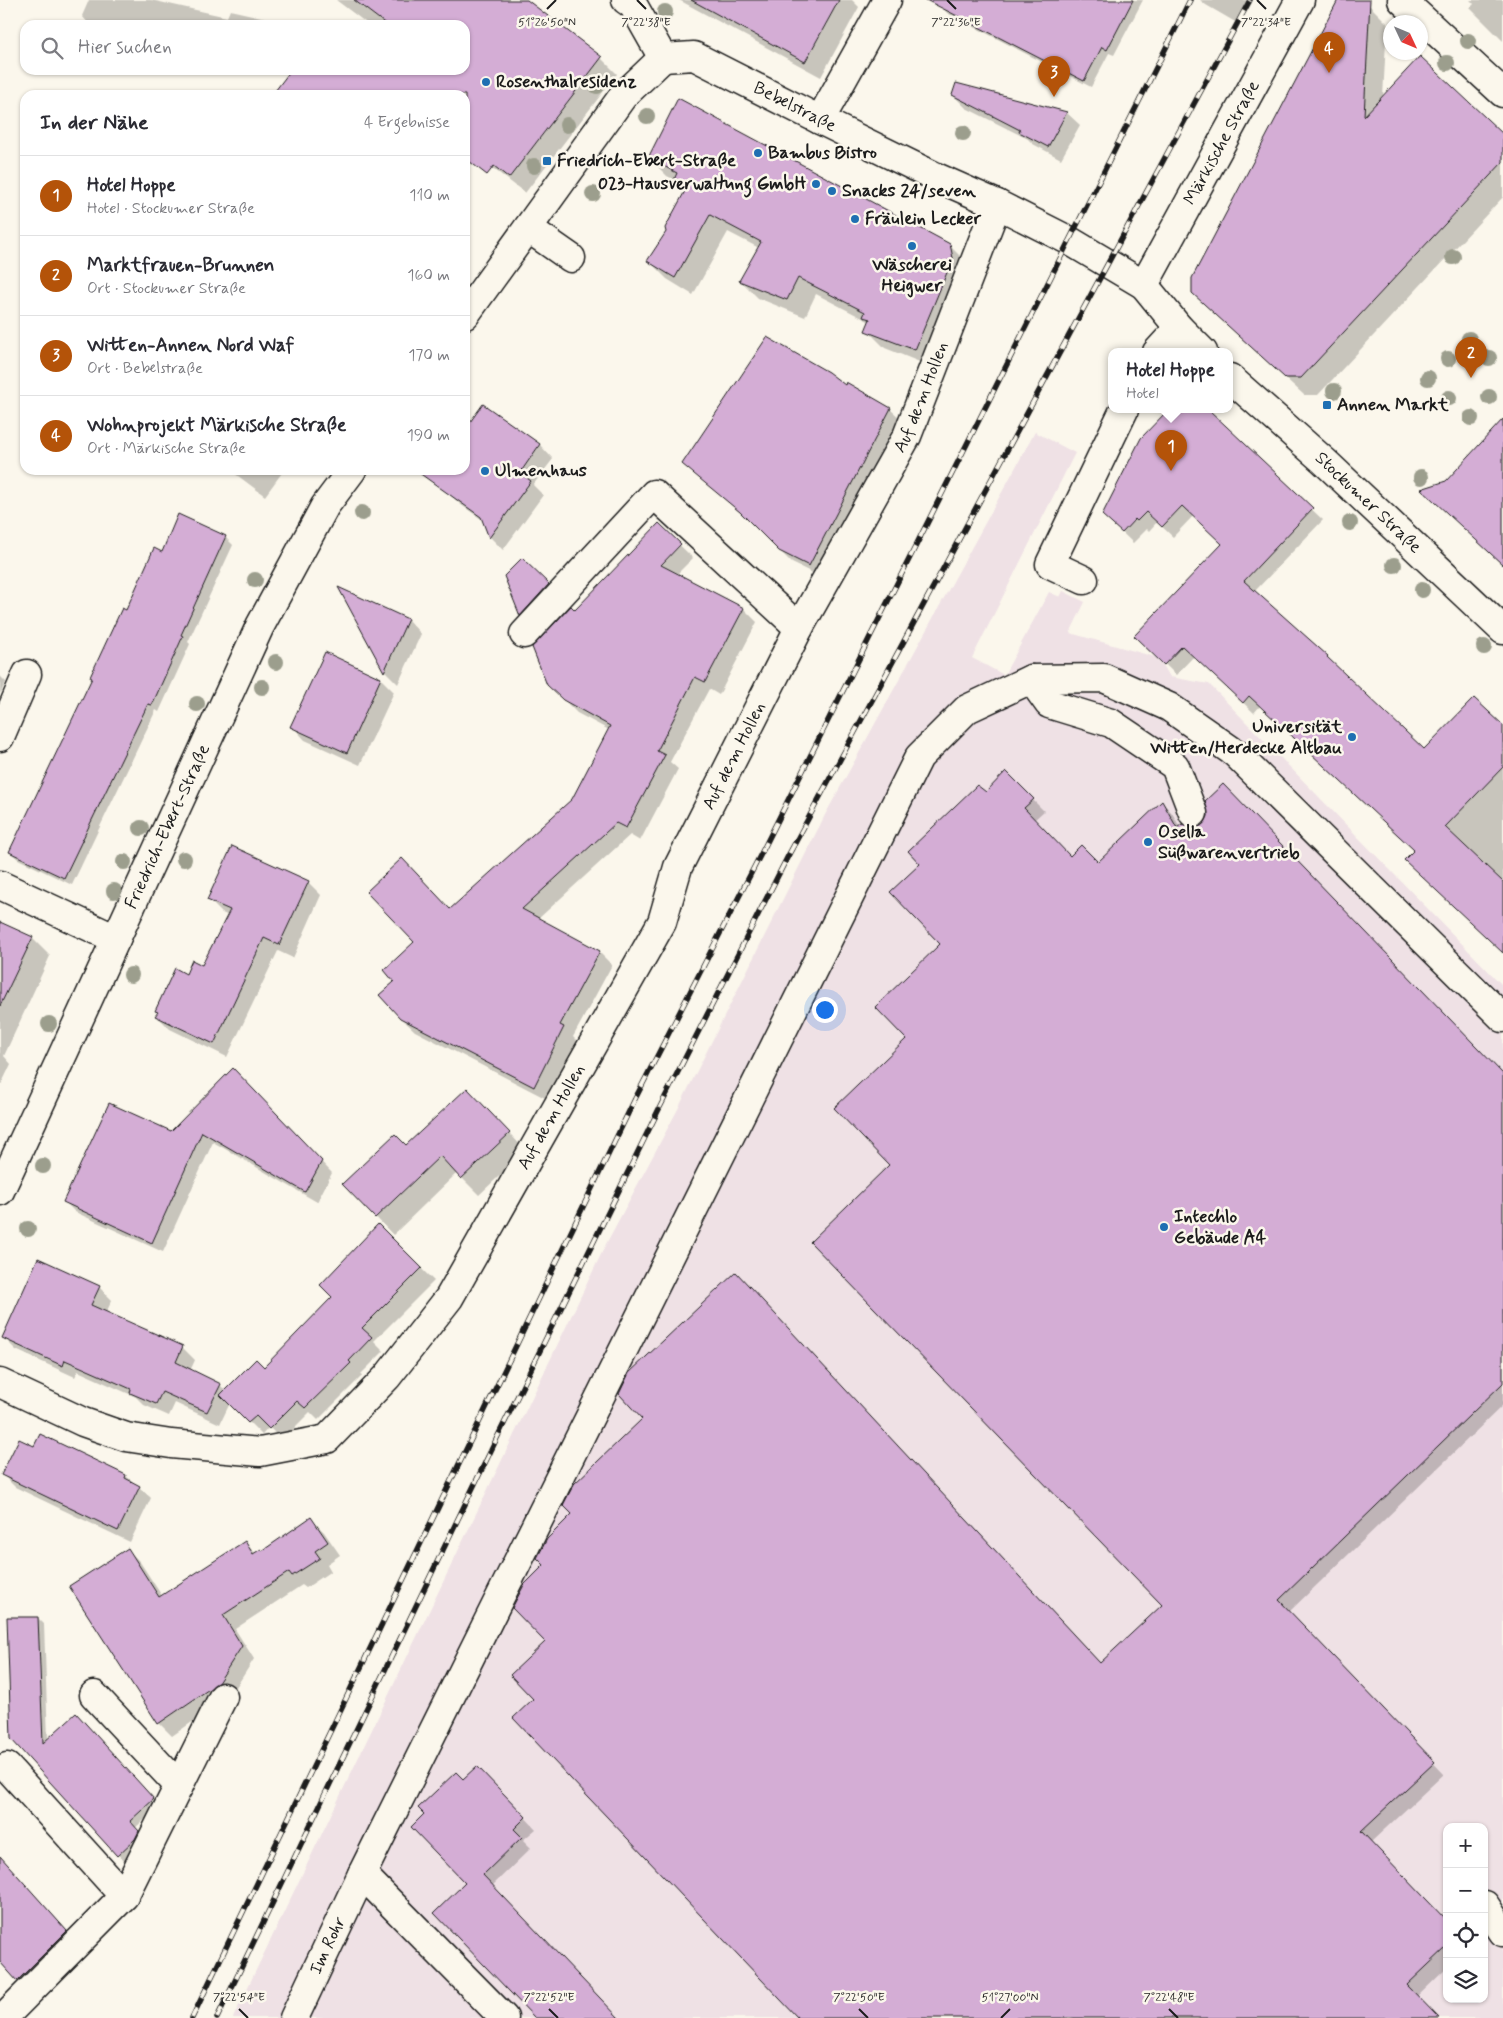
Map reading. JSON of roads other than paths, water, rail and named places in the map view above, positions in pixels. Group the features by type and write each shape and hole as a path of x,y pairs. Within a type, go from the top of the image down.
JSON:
{"street":[{"path":"470,307 623,96 663,58 633,5 626,0"},
{"path":"820,120 887,0"},
{"name":"Märkische Straße","path":"1144,285 1300,0"},
{"path":"1402,0 1503,92"},
{"name":"Bebelstraße","path":"663,58 694,56 820,120 997,204 1070,241 1144,285"},
{"name":"Auf dem Hollen","path":"0,1383 83,1422 126,1437 171,1444 260,1452 327,1439 387,1377 449,1298 662,922 678,867 799,628 907,436 997,204"},
{"path":"528,228 571,258"},
{"path":"1144,285 1179,328 1199,348"},
{"path":"1161,348 1179,328"},
{"name":"Stockumer Straße","path":"1233,381 1324,461 1503,630"},
{"path":"1084,580 1050,564 1123,413"},
{"name":"Friedrich-Ebert-Straße","path":"0,1191 260,626 326,506 348,475"},
{"path":"524,634 654,494 799,628"},
{"path":"0,737 27,674"},
{"path":"1031,679 1104,678 1170,707 1235,753 1503,1018"},
{"path":"1031,679 1049,704 1111,723 1175,766 1193,813"},
{"name":"Im Rohr","path":"294,2018 362,1874 919,757 967,709 1031,679"},
{"path":"0,885 116,939"},
{"path":"94,1695 179,1786"},
{"path":"3,2018 124,1896 222,1697"},
{"path":"7,1767 124,1896"},
{"path":"362,1874 504,2018"},
{"path":"1488,1910 1503,1932"}],"railway":[{"path":"192,2018 635,1099 765,846 1190,0"},
{"path":"217,2018 497,1438 659,1109 788,856 1250,0"}],"place":[{"name":"Wohnprojekt Märkische Straße","path":"1329,73"},
{"name":"Rosenthalresidenz","path":"486,82"},
{"name":"Witten-Annen Nord Waf","path":"1054,97"},
{"name":"Bambus Bistro","path":"758,153"},
{"name":"Friedrich-Ebert-Straße","path":"547,161"},
{"name":"023-Hausverwaltung GmbH","path":"816,184"},
{"name":"Snacks 24/seven","path":"832,191"},
{"name":"Fräulein Lecker","path":"855,219"},
{"name":"Wäscherei Heigwer","path":"912,246"},
{"name":"Marktfrauen-Brunnen","path":"1471,378"},
{"name":"Annen Markt","path":"1327,405"},
{"name":"Ulmenhaus","path":"485,471"},
{"name":"Hotel Hoppe","path":"1171,471"},
{"name":"Universität Witten/Herdecke Altbau","path":"1352,737"},
{"name":"Osella Süßwarenvertrieb","path":"1148,842"},
{"name":"Intechlo Gebäude A4","path":"1164,1227"}]}
